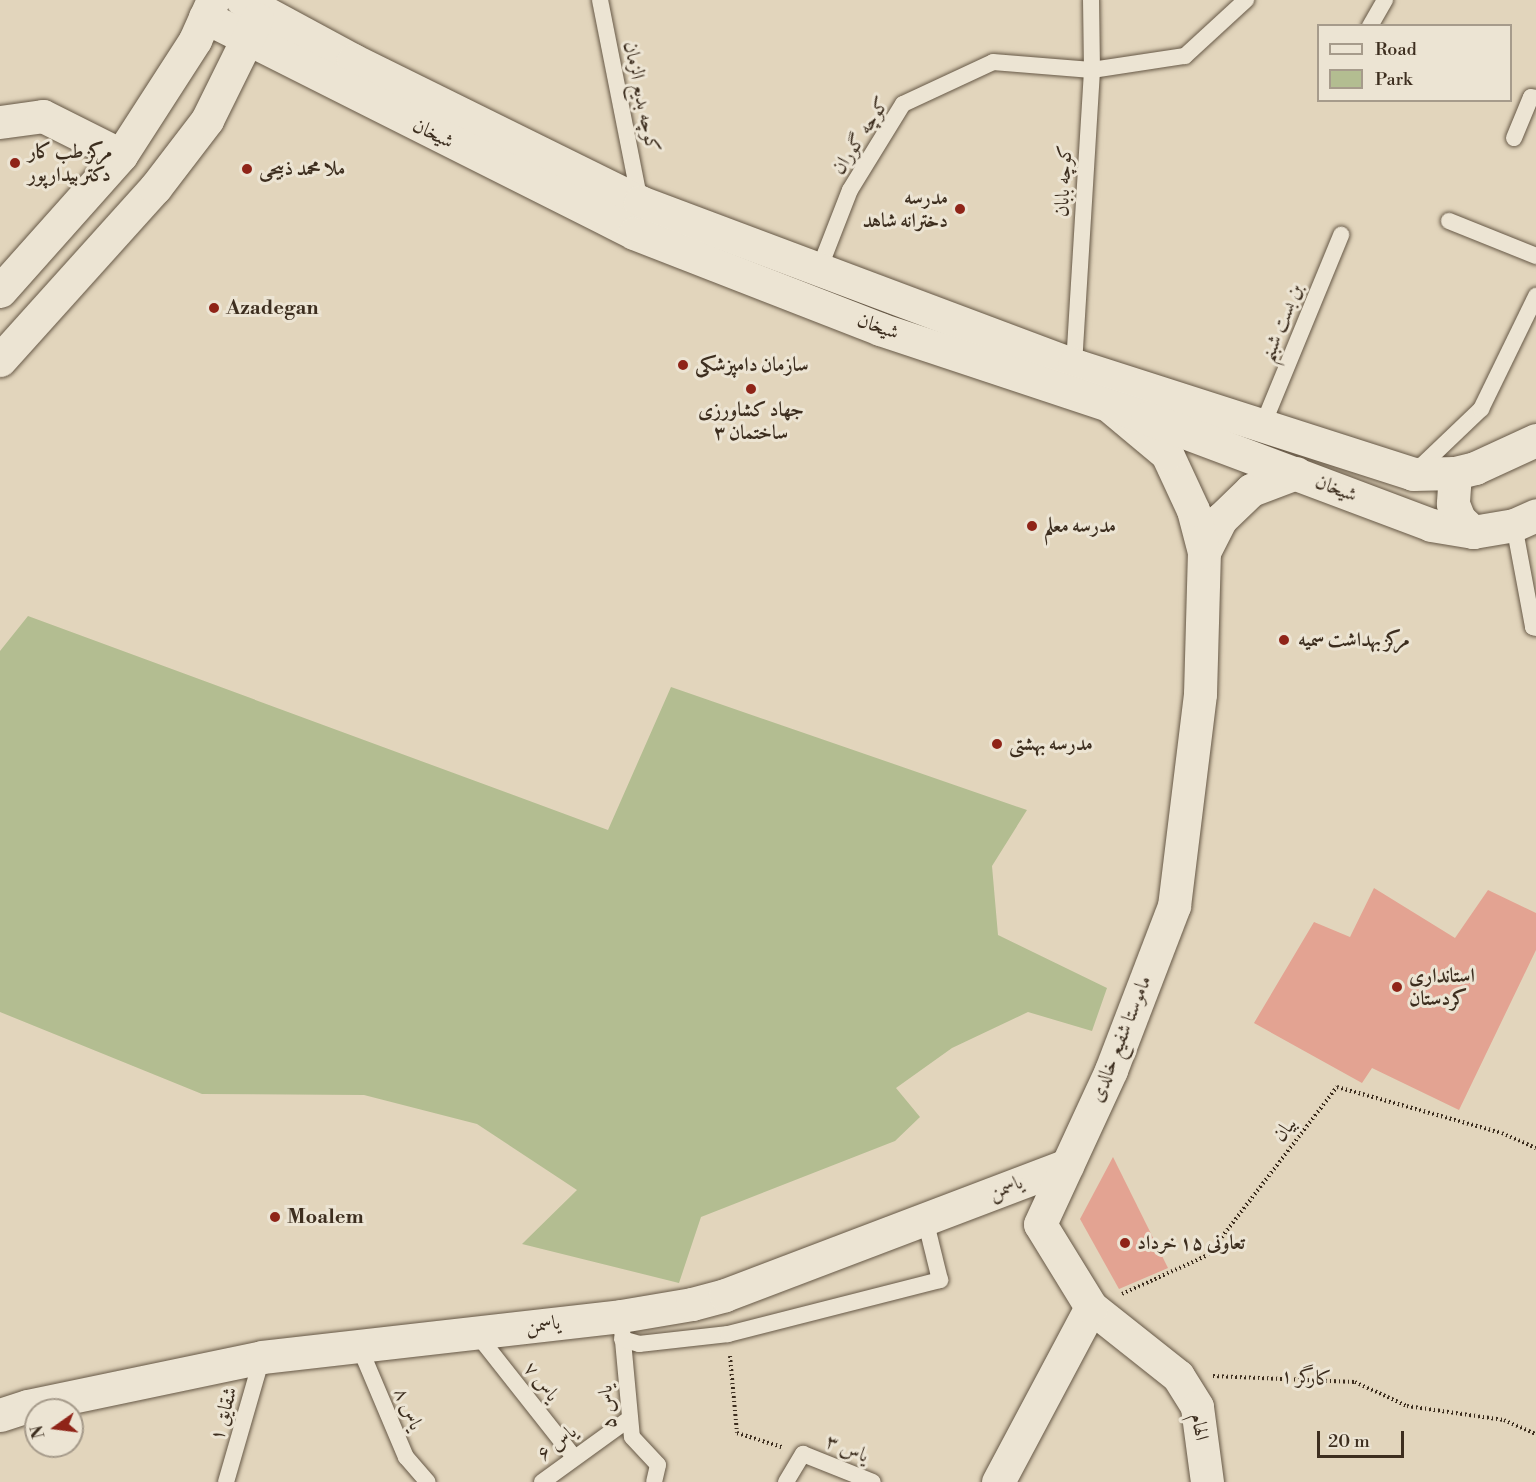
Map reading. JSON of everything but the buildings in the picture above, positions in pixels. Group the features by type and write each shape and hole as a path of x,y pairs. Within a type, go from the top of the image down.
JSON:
{"street":[{"path":"0,291 121,155 168,87 209,8 254,12 231,77 207,120 162,180 0,360"},
{"name":"شیخان","path":"254,12 812,286 1112,408 1296,473 1431,525 1473,532 1525,520"},
{"name":"شیخان","path":"254,12 634,233 1074,365 1413,474 1455,473 1536,440"},
{"path":"0,122 43,116 121,155"},
{"path":"1112,408 1167,454 1193,510 1204,552"},
{"path":"1204,552 1221,519 1251,490 1296,473"},
{"path":"1455,473 1453,504 1459,519 1473,532"},
{"name":"ماموستا شفیع خالدی","path":"1091,1307 1040,1224 1111,1070 1174,906 1200,694 1204,552"},
{"name":"یاسمن","path":"0,1416 28,1406 262,1358 476,1333 622,1328 725,1295 1067,1165"},
{"path":"998,1482 1091,1307 1178,1376"},
{"name":"الهام","path":"1178,1376 1197,1407 1207,1482"}],"lane":[{"name":"کوچه بدیع الزمان","path":"600,0 640,202"},
{"name":"کوچه بابان","path":"1074,365 1092,70 1091,0"},
{"name":"کوچه گوران","path":"812,286 850,190 903,104 993,62 1092,70 1185,56 1246,0"},
{"path":"1371,24 1385,0"},
{"path":"1514,138 1531,97 1536,98"},
{"path":"1449,220 1536,256"},
{"name":"بن بست شبنم","path":"1262,427 1341,235"},
{"path":"1413,474 1481,409 1536,296"},
{"path":"1525,520 1533,627 1536,628"},
{"path":"622,1328 639,1344 728,1334 940,1280 925,1219"},
{"name":"یاس ۵","path":"622,1328 632,1437 658,1465 654,1482"},
{"name":"یاس ۷","path":"476,1333 574,1457"},
{"name":"یاس ۸","path":"359,1346 406,1457 428,1482"},
{"name":"شقایق ۱","path":"226,1482 262,1358"},
{"name":"یاس ۶","path":"542,1482 629,1419"},
{"name":"یاس ۳","path":"786,1482 803,1454 873,1482"}],"path":[{"name":"بیان","path":"1091,1307 1208,1255 1337,1087 1502,1133 1536,1148"},
{"path":"728,1334 737,1433 803,1454"},
{"name":"کارگر ۱","path":"1178,1376 1263,1375 1355,1382 1407,1406 1504,1420 1536,1434"}],"green space":[{"path":"28,616 608,830 671,687 1027,810 992,866 998,935 1107,988 1092,1031 1028,1012 952,1048 896,1088 920,1117 895,1141 701,1217 679,1283 522,1244 577,1190 477,1124 364,1095 202,1094 0,1012 0,651"}],"place":[{"name":"مرکز طب کار دکتر بیدارپور","path":"15,163"},
{"name":"ملا محمد ذبیحی","path":"247,169"},
{"name":"مدرسه دخترانه شاهد","path":"960,209"},
{"name":"Azadegan","path":"214,308"},
{"name":"سازمان دامپزشکی","path":"683,365"},
{"name":"جهاد کشاورزی ساختمان ۳","path":"751,389"},
{"name":"مدرسه معلم","path":"1032,526"},
{"name":"مرکز بهداشت سمیه","path":"1284,640"},
{"name":"مدرسه بهشتی","path":"997,744"},
{"name":"استانداری کردستان","path":"1397,987"},
{"name":"Moalem","path":"275,1217"},
{"name":"تعاونی ۱۵ خرداد","path":"1125,1243"}]}
